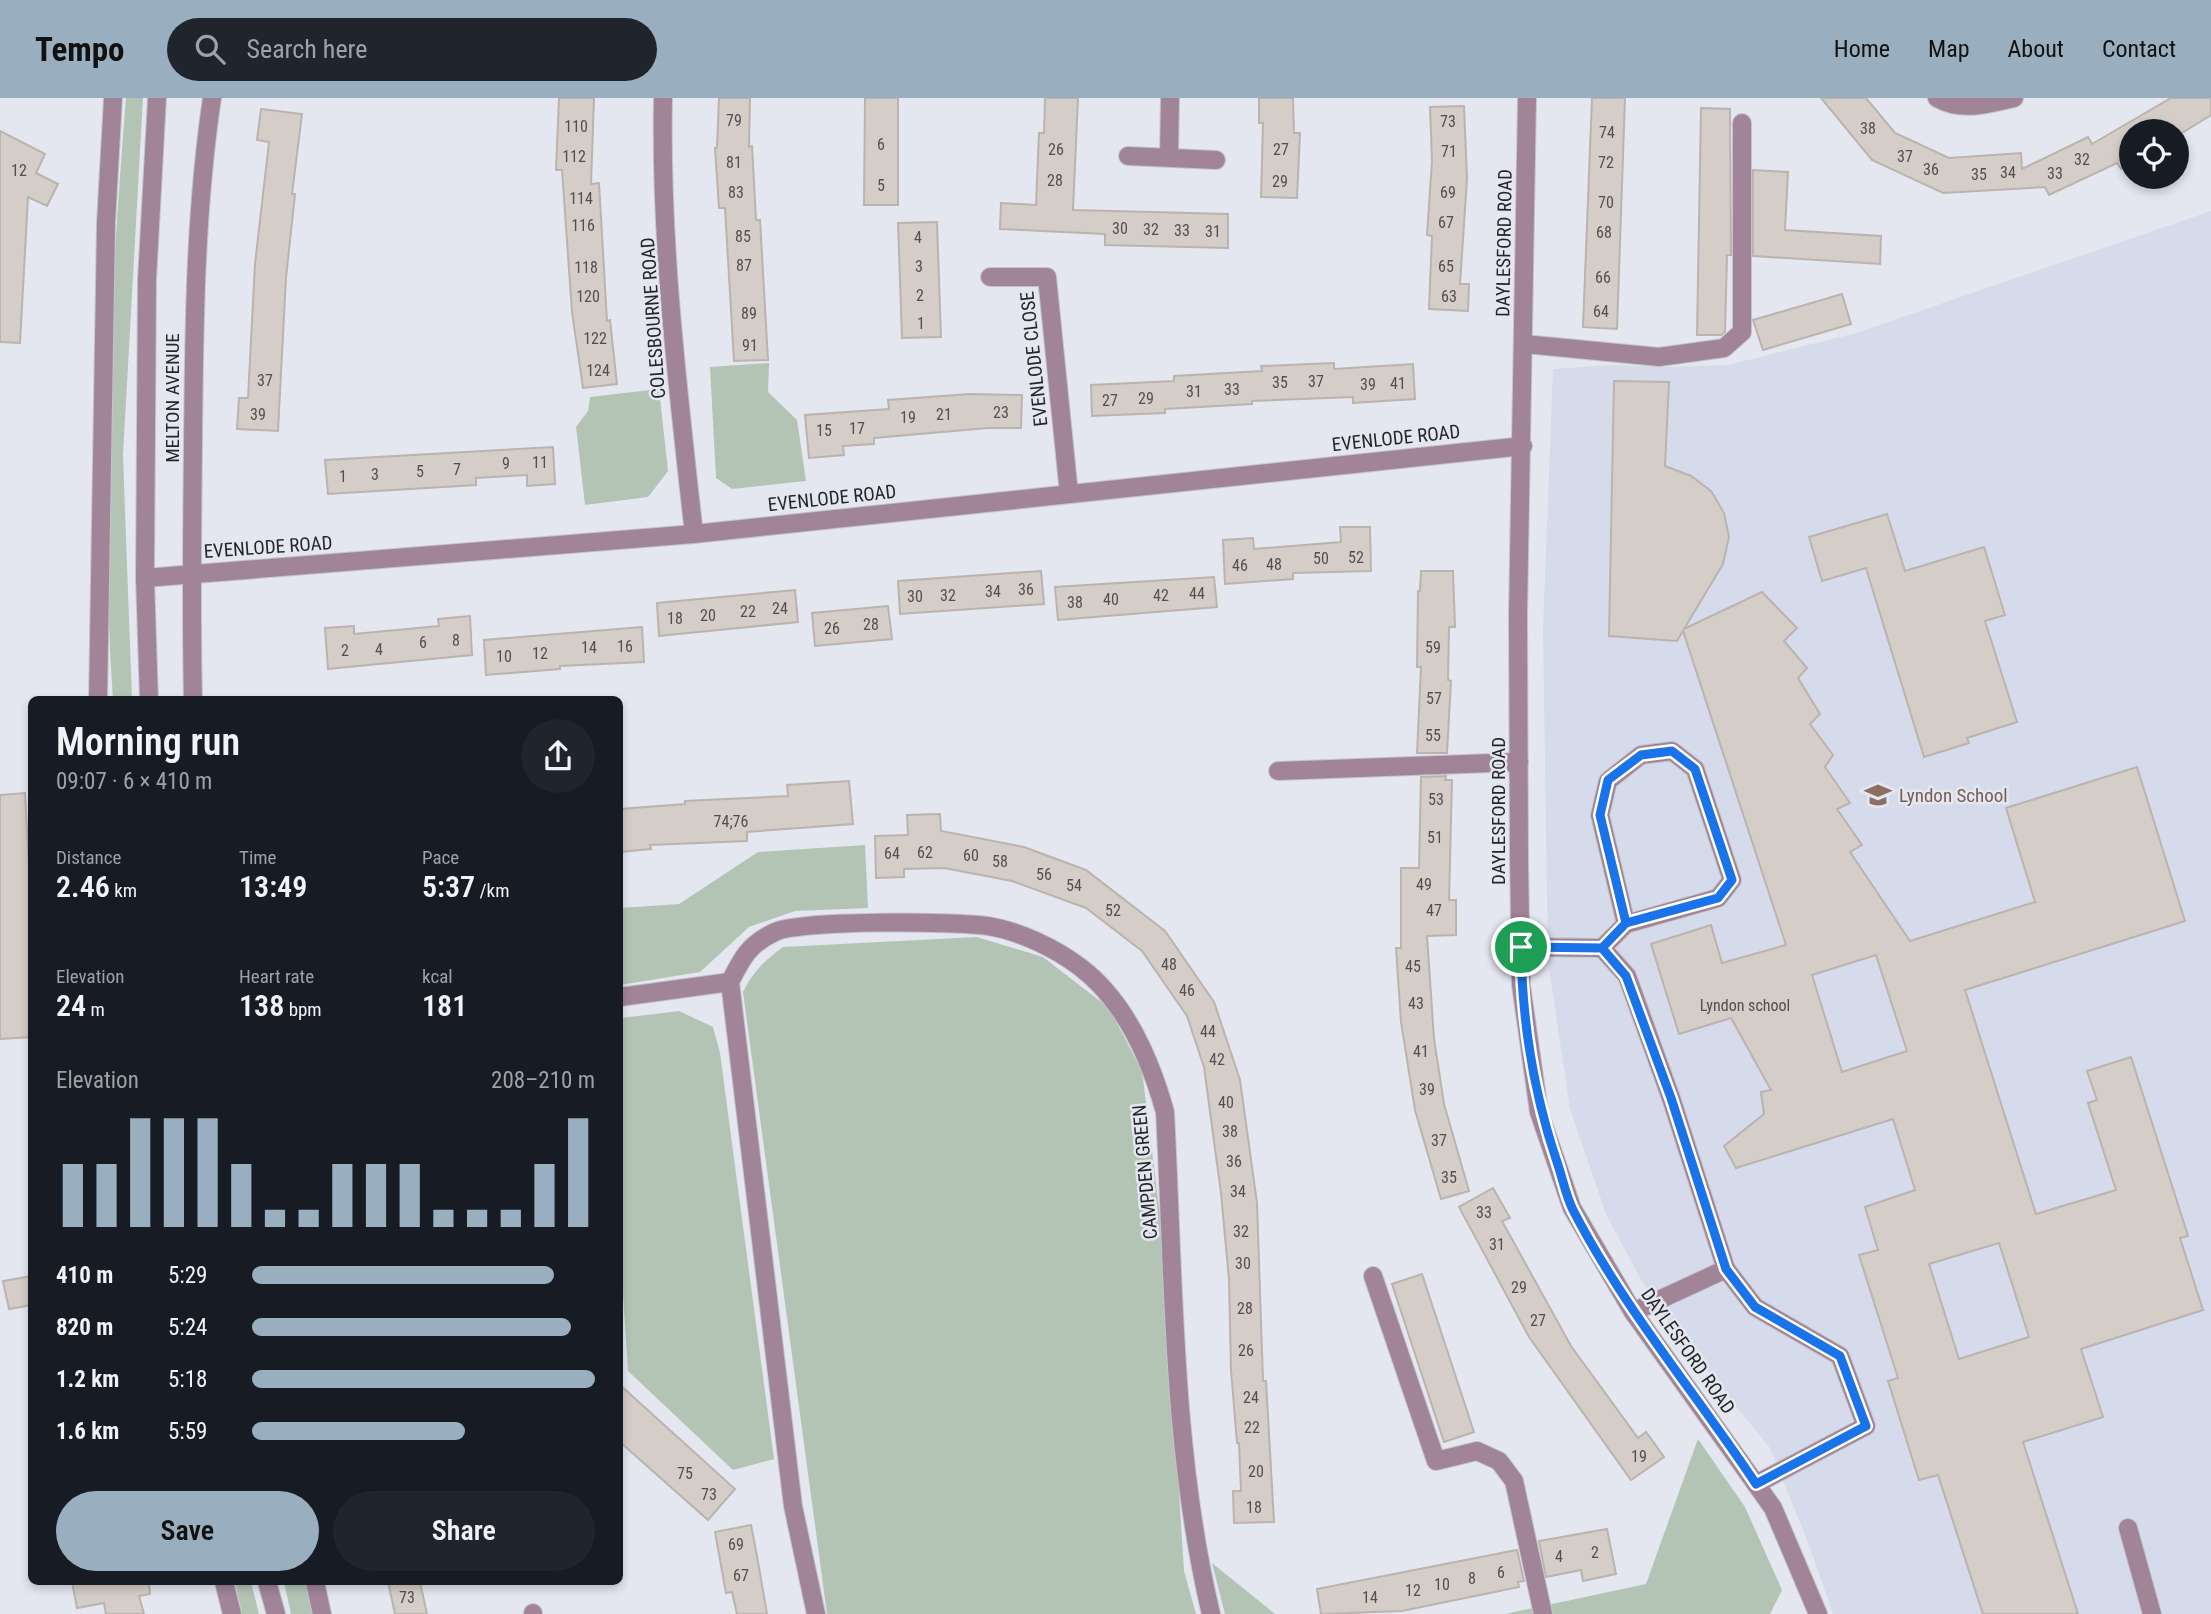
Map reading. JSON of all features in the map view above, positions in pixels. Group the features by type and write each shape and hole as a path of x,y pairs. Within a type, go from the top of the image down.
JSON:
{"street":[{"path":"98,696 106,223 113,98"},
{"name":"MELTON AVENUE","path":"149,696 145,578 147,280 157,98"},
{"name":"MELTON AVENUE","path":"194,696 189,574 194,295 202,167 212,98"},
{"name":"COLESBOURNE ROAD","path":"663,98 662,138 676,368 694,534"},
{"path":"1169,156 1170,98"},
{"name":"DAYLESFORD ROAD","path":"1527,98 1518,615 1521,985 1539,1111 1572,1208 1633,1312 1773,1508 1818,1614"},
{"path":"1937,98 1945,103 1979,106 2014,98"},
{"path":"1524,344 1659,357 1724,348 1742,332 1742,122"},
{"path":"1128,156 1216,160"},
{"name":"EVENLODE CLOSE","path":"990,277 1047,277 1069,494"},
{"name":"EVENLODE ROAD","path":"145,578 694,534 1523,446"},
{"path":"1521,947 1602,948 1626,923 1718,898 1732,880 1695,769 1672,751 1641,755 1608,780 1600,815 1626,923"},
{"path":"1278,771 1519,762"},
{"name":"CAMPDEN GREEN","path":"730,982 745,952 776,930 844,923 988,926 1034,941 1079,966 1117,1006 1155,1076 1165,1112 1182,1434 1197,1557 1210,1614"},
{"path":"1602,948 1626,976 1671,1098 1726,1269 1755,1307 1840,1356 1866,1426 1756,1484"},
{"path":"623,997 730,982 793,1506 816,1614"},
{"path":"1633,1312 1726,1269"},
{"path":"1373,1276 1436,1461 1477,1451 1499,1461 1514,1481 1543,1614"},
{"path":"2129,1528 2152,1614"},
{"path":"225,1585 232,1614"},
{"path":"268,1585 276,1614"},
{"path":"316,1585 322,1614"}],"shaded area":[{"name":"Lyndon School","path":"2211,211 2211,1614 1833,1614 1770,1448 1674,1330 1641,1280 1606,1214 1570,1109 1548,962 1543,628 1553,369 1612,365 1728,365 1853,334"}],"green space":[{"path":"126,98 143,98 123,455 132,696 113,696 109,625 108,399"},
{"path":"769,363 768,392 797,420 806,481 732,489 716,478 710,367"},
{"path":"659,389 668,471 648,497 585,505 576,427 588,411 590,397"},
{"path":"865,845 868,908 795,911 749,927 700,972 623,985 623,908 679,904 758,852"},
{"path":"977,937 1043,957 1109,1008 1142,1071 1163,1239 1184,1571 1196,1614 827,1614 743,992 760,967 783,947"},
{"path":"679,1011 713,1027 720,1053 774,1459 733,1470 628,1371 623,1293 623,1018"},
{"path":"1698,1439 1745,1507 1782,1590 1770,1614 1505,1614 1646,1584"},
{"path":"1212,1563 1275,1614 1225,1614"},
{"path":"236,1585 252,1585 259,1614 242,1614"},
{"path":"285,1585 307,1585 313,1614 291,1614"}],"building":[{"path":"559,98 594,98 591,184 599,183 607,321 610,320 617,384 583,388 572,312 562,170 556,170"},
{"path":"719,98 750,98 749,147 752,146 756,220 760,220 768,360 734,361 725,208 719,208 715,148"},
{"path":"865,98 898,98 898,205 864,205"},
{"path":"1045,98 1078,98 1073,210 1228,214 1228,248 1105,245 1105,234 1000,229 1001,203 1036,205 1039,133 1044,133"},
{"path":"1259,98 1293,98 1294,133 1300,133 1297,198 1261,197 1263,123 1259,123"},
{"path":"1592,98 1625,98 1617,329 1583,327"},
{"path":"1821,98 1866,98 1895,133 1949,158 2021,153 2022,169 2088,137 2092,144 2119,128 2119,166 2117,163 2049,195 2045,187 1943,193 1872,160"},
{"path":"2171,98 2211,98 2211,115 2189,129 2189,119 2135,119"},
{"path":"1464,106 1467,179 1460,284 1469,284 1468,311 1429,309 1432,236 1427,235 1432,161 1430,107"},
{"path":"1701,108 1730,109 1731,255 1727,255 1725,332 1721,335 1697,335"},
{"path":"261,109 302,114 292,194 295,194 286,278 278,431 237,429 239,398 248,398 255,264 269,142 257,140"},
{"path":"0,131 45,154 36,173 58,184 47,206 28,197 20,343 0,342"},
{"path":"1753,170 1788,172 1785,230 1881,236 1880,264 1753,256"},
{"path":"937,222 941,337 902,338 898,223"},
{"path":"1842,294 1851,324 1763,350 1753,320"},
{"path":"1334,363 1334,369 1413,364 1415,399 1353,403 1353,397 1252,401 1252,404 1165,409 1165,413 1092,416 1091,385 1174,381 1174,376 1262,371 1261,366"},
{"path":"1614,381 1669,382 1665,466 1691,476 1711,491 1724,513 1729,537 1723,564 1684,629 1762,592 1797,628 1784,641 1807,668 1798,678 1820,714 1810,724 1833,755 1825,767 1850,803 1837,809 1862,845 1850,852 1910,941 2035,902 2006,808 2137,767 2185,921 1965,990 2036,1214 2116,1190 2088,1103 2097,1100 2087,1071 2131,1057 2188,1236 2180,1238 2203,1310 2081,1349 2103,1417 2023,1442 2078,1614 1983,1614 1938,1475 1919,1480 1888,1381 1898,1378 1859,1255 1878,1250 1865,1207 1915,1190 1893,1119 1736,1168 1724,1146 1764,1114 1761,1092 1771,1090 1731,1018 1679,1034 1651,944 1711,925 1722,963 1786,945 1683,631 1677,641 1609,636","holes":["1876,955 1907,1051 1842,1072 1812,975","1999,1243 2029,1337 1959,1359 1929,1264"]},
{"path":"970,394 1022,395 1021,428 988,428 874,438 874,444 843,446 844,455 809,458 805,415 889,409 888,400"},
{"path":"553,447 555,484 527,486 527,475 476,478 476,485 328,494 325,460"},
{"path":"1887,514 1905,571 1984,547 2005,615 1985,621 2017,722 1967,738 1969,743 1924,757 1866,568 1822,581 1809,537"},
{"path":"1340,527 1370,527 1371,571 1293,573 1293,579 1225,584 1223,540 1253,538 1254,549 1341,542"},
{"path":"1041,571 1044,604 900,614 898,581"},
{"path":"1421,571 1453,571 1455,627 1449,627 1448,680 1451,681 1447,753 1417,753 1421,667 1417,667 1418,591"},
{"path":"1214,577 1217,607 1058,620 1055,587"},
{"path":"795,590 798,622 659,636 657,603"},
{"path":"888,606 892,639 815,646 812,613"},
{"path":"470,616 472,655 328,669 325,628 354,626 354,634 439,626 438,619"},
{"path":"642,627 644,662 560,666 560,669 486,675 484,640"},
{"path":"1446,776 1445,780 1452,780 1449,900 1456,900 1456,935 1427,936 1434,1039 1444,1104 1469,1191 1441,1199 1415,1110 1401,1022 1396,948 1401,948 1401,868 1419,868 1421,777"},
{"path":"849,781 853,824 747,832 747,841 650,845 651,849 623,852 623,809 685,804 685,801 788,796 787,785"},
{"path":"25,793 28,848 28,1037 0,1039 0,795"},
{"path":"940,814 941,831 1024,847 1086,870 1165,931 1214,1002 1240,1080 1257,1203 1263,1381 1266,1381 1274,1522 1234,1523 1233,1491 1241,1491 1231,1370 1229,1280 1221,1193 1204,1067 1187,1016 1142,951 1086,908 1012,881 944,868 904,869 904,877 876,878 875,836 908,835 907,815"},
{"path":"1493,1188 1510,1218 1502,1221 1571,1346 1638,1438 1646,1432 1664,1457 1631,1480 1529,1337 1459,1207"},
{"path":"1422,1274 1474,1432 1444,1442 1392,1284"},
{"path":"28,1277 28,1306 9,1309 3,1281"},
{"path":"623,1388 735,1489 708,1520 623,1445"},
{"path":"751,1525 767,1614 737,1614 732,1592 726,1593 715,1532"},
{"path":"1607,1529 1616,1574 1583,1581 1581,1570 1546,1577 1539,1541"},
{"path":"1517,1550 1524,1581 1518,1582 1519,1587 1402,1611 1321,1614 1317,1589"},
{"path":"73,1585 149,1585 150,1594 139,1596 144,1614 106,1614 104,1603 77,1608"},
{"path":"389,1585 421,1585 427,1614 395,1614"}],"place":[{"name":"Lyndon School","path":"1878,795"}],"route":[{"path":"1521,947 1521,985 1539,1111 1572,1208 1633,1312 1701,1408 1756,1484 1866,1426 1840,1356 1755,1307 1726,1269 1671,1098 1626,976 1602,948 1626,923 1718,898 1732,880 1695,769 1672,751 1641,755 1608,780 1600,815 1626,923 1602,948 1574,945 1521,947"}]}
